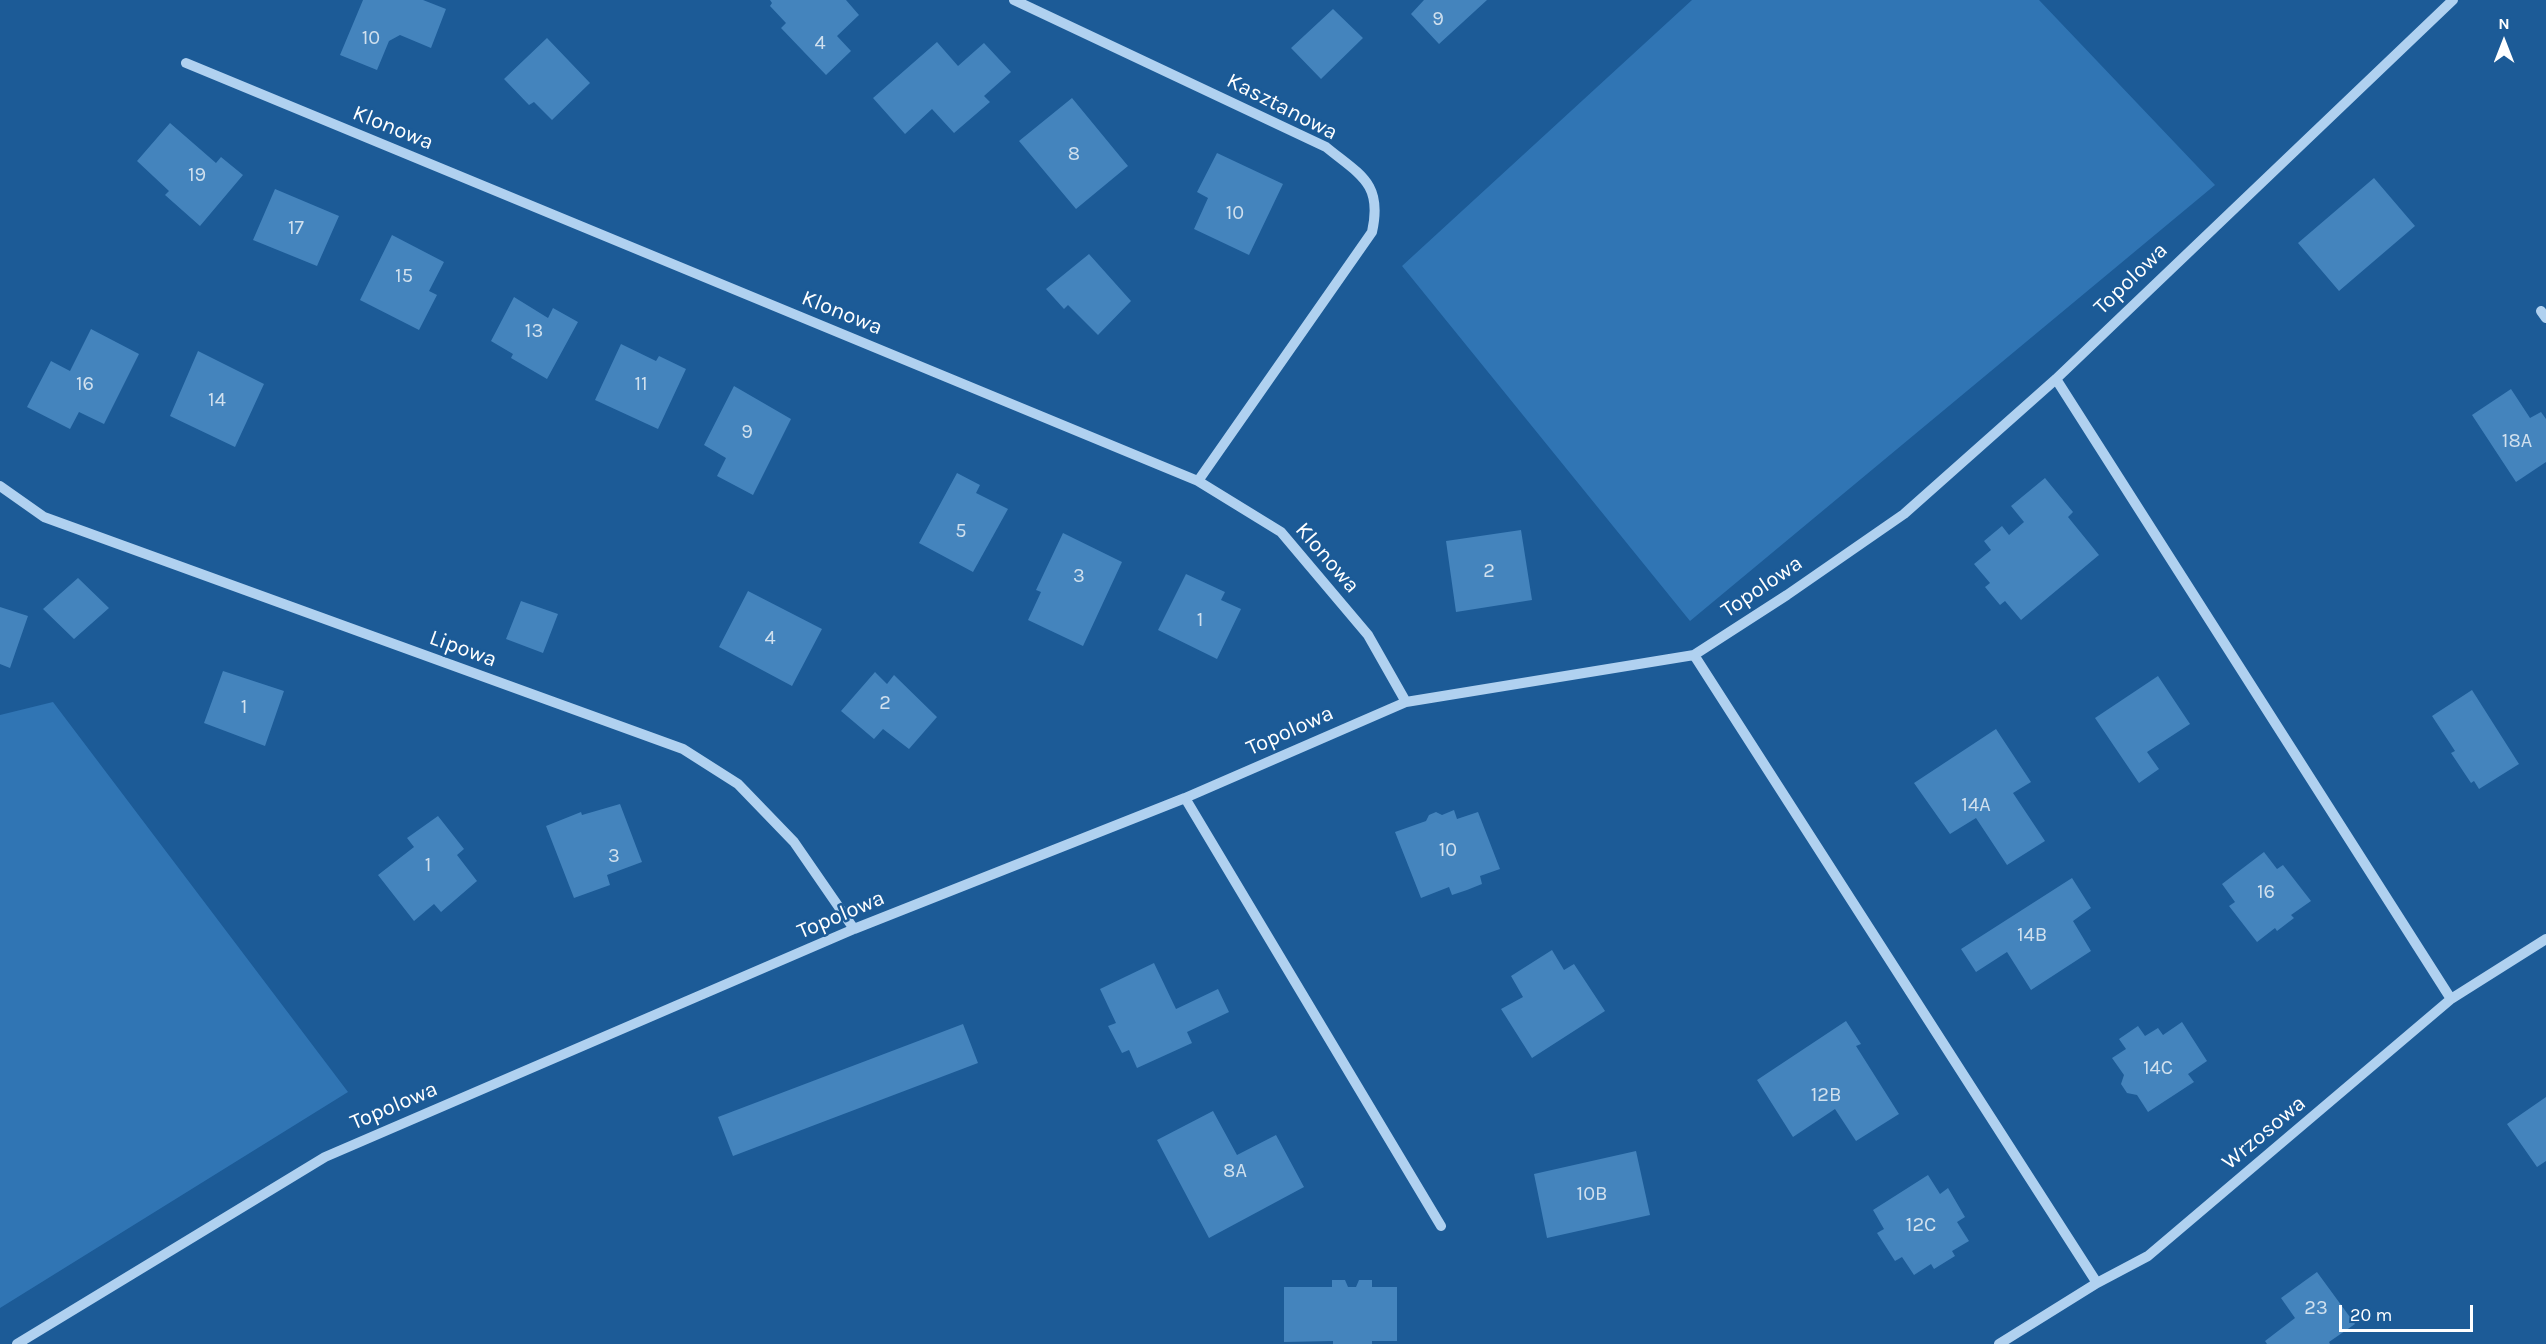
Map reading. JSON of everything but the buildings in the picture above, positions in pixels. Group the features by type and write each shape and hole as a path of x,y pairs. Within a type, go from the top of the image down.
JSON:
{"street":[{"name":"Kasztanowa","path":"1014,0 1326,147 1367,181 1377,210 1372,232 1198,481"},
{"name":"Topolowa","path":"17,1344 325,1157 854,929 1185,798 1406,702 1694,655 1787,595 1904,514 2056,379 2453,0"},
{"name":"Klonowa","path":"186,63 1198,481 1281,532 1368,635 1406,702"},
{"path":"2056,379 2451,999"},
{"name":"Lipowa","path":"0,486 44,517 683,749 738,783 794,842 854,929"},
{"path":"1694,655 2097,1283"},
{"path":"1185,798 1441,1227"},
{"name":"Wrzosowa","path":"1999,1344 2097,1283 2148,1256 2451,999 2546,939"}],"shaded area":[{"path":"1692,0 2039,0 2215,185 1690,621 1402,266"},
{"path":"53,702 348,1092 0,1308 0,715"}]}
